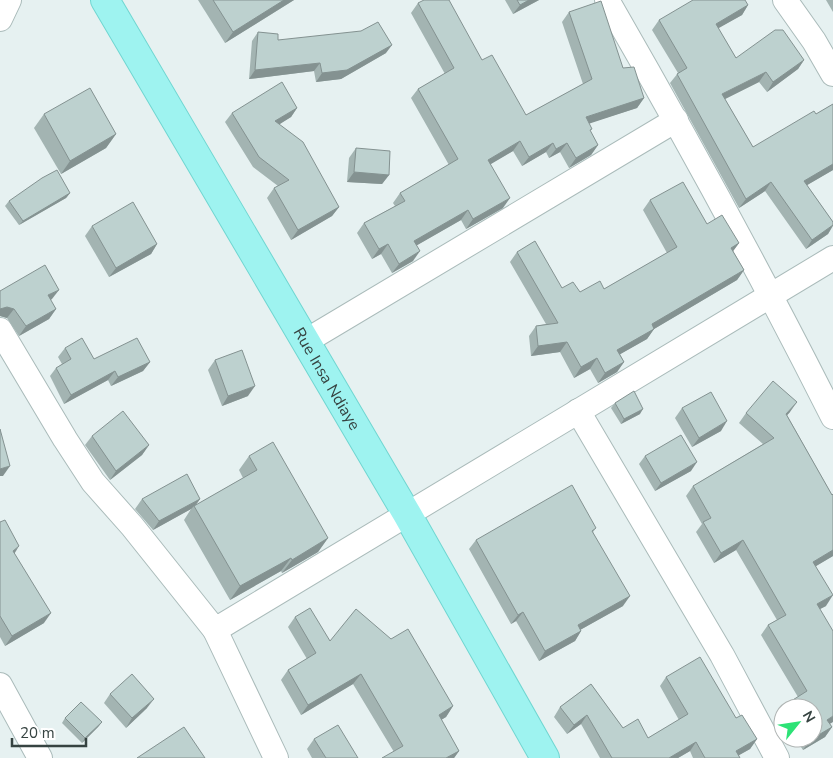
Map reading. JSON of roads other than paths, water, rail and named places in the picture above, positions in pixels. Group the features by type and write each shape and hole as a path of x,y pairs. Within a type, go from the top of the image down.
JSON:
{"main road":[{"name":"Rue Insa Ndiaye","path":"105,0 407,514 545,758"}],"street":[{"path":"0,19 9,0"},
{"path":"607,0 676,120 771,295 833,417"},
{"path":"785,0 814,41 833,74"},
{"path":"306,341 676,120"},
{"path":"214,630 833,258"},
{"path":"0,330 93,482 132,526 214,630 276,758"},
{"path":"578,411 722,656 777,758"},
{"path":"0,685 40,758"}]}
